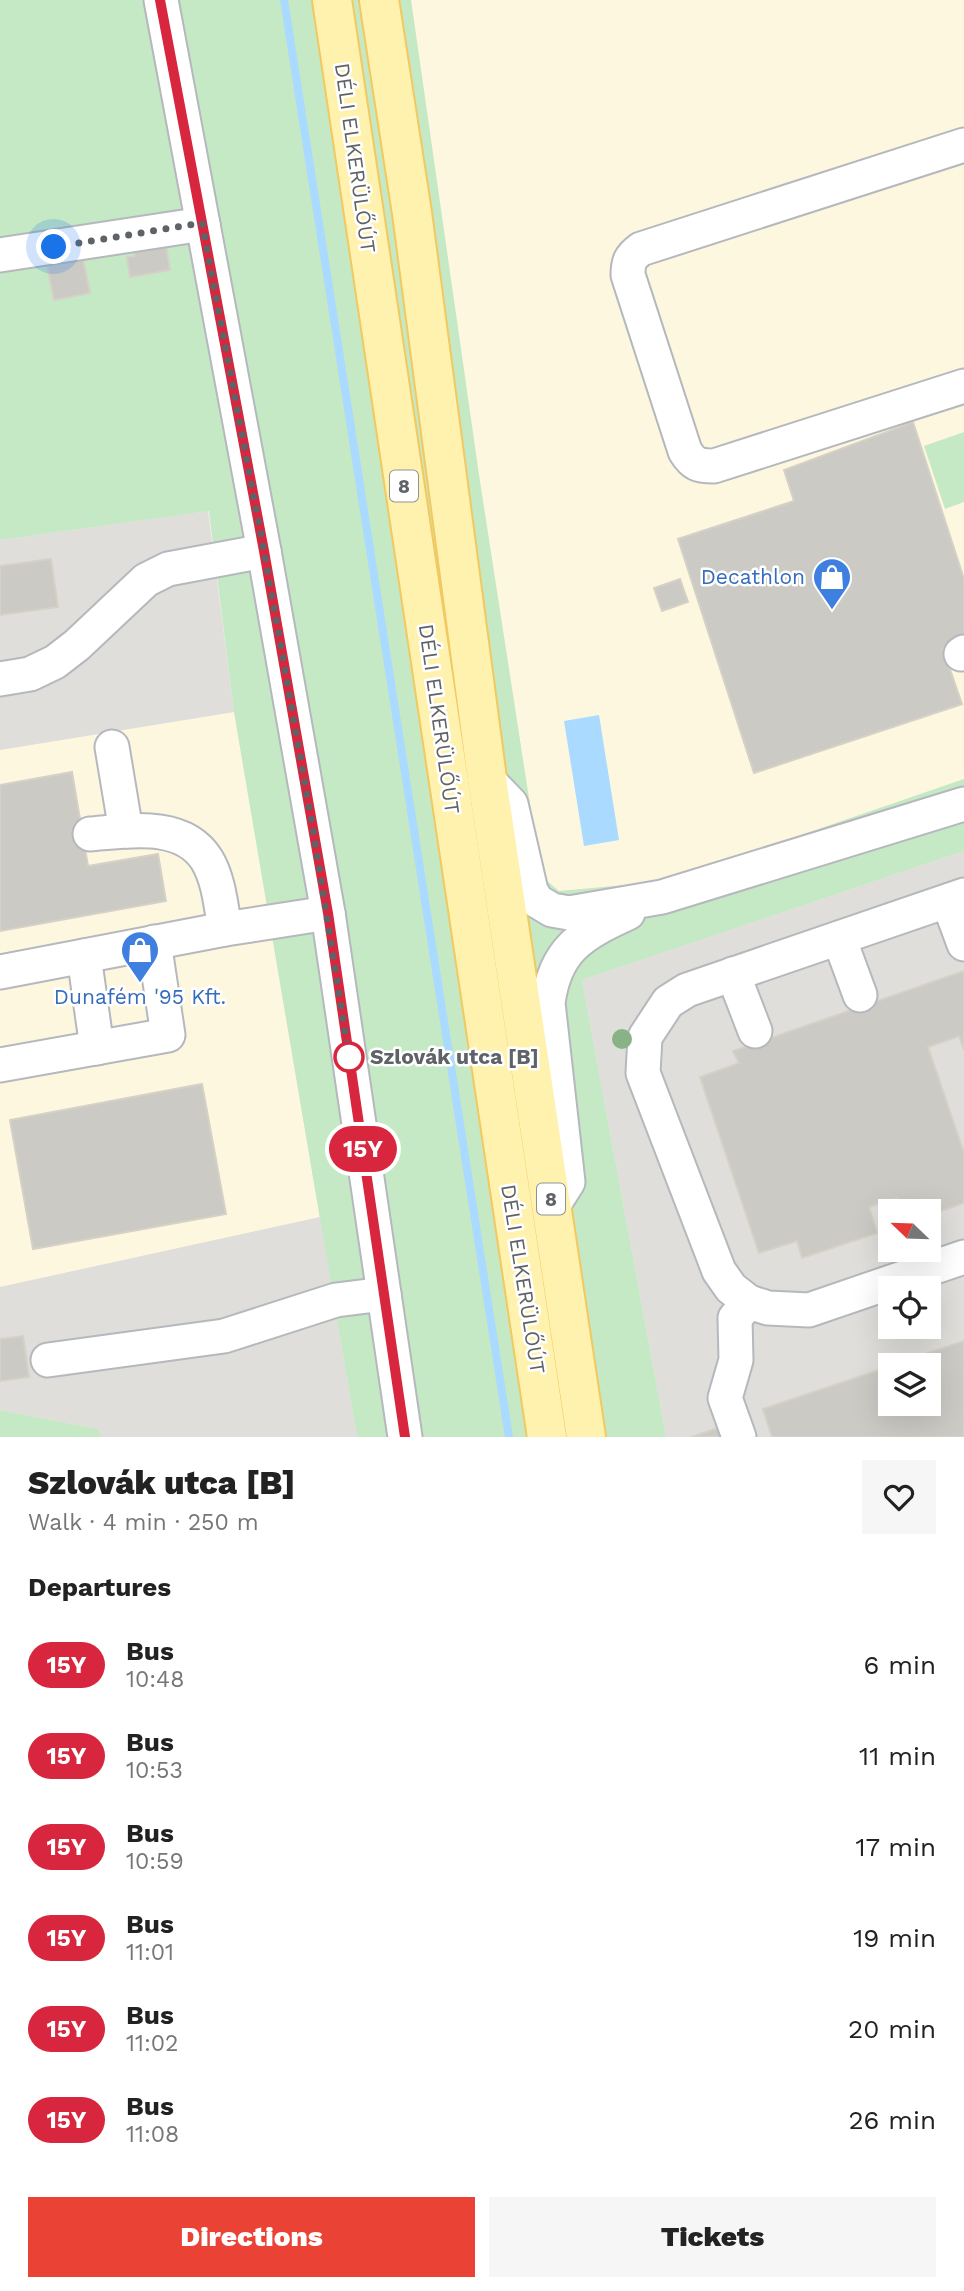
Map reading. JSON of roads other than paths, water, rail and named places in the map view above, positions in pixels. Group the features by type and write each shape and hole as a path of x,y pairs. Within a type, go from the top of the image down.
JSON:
{"main road":[{"name":"DÉLI ELKERÜLŐÚT","path":"332,0 547,1437"},
{"name":"DÉLI ELKERÜLŐÚT","path":"379,0 412,213 487,779 586,1437"}],"street":[{"path":"160,0 264,551 328,913 405,1437"},
{"path":"964,145 641,249 631,256 628,275 685,451 691,461 699,466 713,466 964,386"},
{"path":"0,256 202,223"},
{"path":"0,679 30,674 55,662 146,580 168,569 264,551"},
{"path":"112,747 126,831"},
{"path":"487,779 511,804 524,870 537,901 552,910 569,913 662,897 964,804"},
{"path":"90,834 162,832 180,836 196,847 208,860 216,882 225,929"},
{"path":"552,1207 568,1182 548,1003 551,981 573,946 590,931 662,897"},
{"path":"964,944 956,898 687,989 668,1002 645,1037 643,1073 719,1271 731,1288 749,1303 768,1308 809,1310 964,1257"},
{"path":"0,972 225,929 328,913"},
{"path":"839,938 860,995"},
{"path":"0,1065 168,1035 154,942"},
{"path":"84,956 97,1048"},
{"path":"733,974 755,1031"},
{"path":"48,1360 224,1336 336,1300 384,1294"},
{"path":"739,1437 725,1398 736,1360 735,1318 749,1303"}],"water":[{"path":"599,715 619,840 584,846 564,721"}],"waterway":[{"path":"284,0 509,1437"}],"place":[{"name":"Decathlon","path":"832,611"},
{"name":"Dunafém '95 Kft.","path":"140,984"},
{"name":"Szlovák utca [B]","path":"349,1057"}]}
